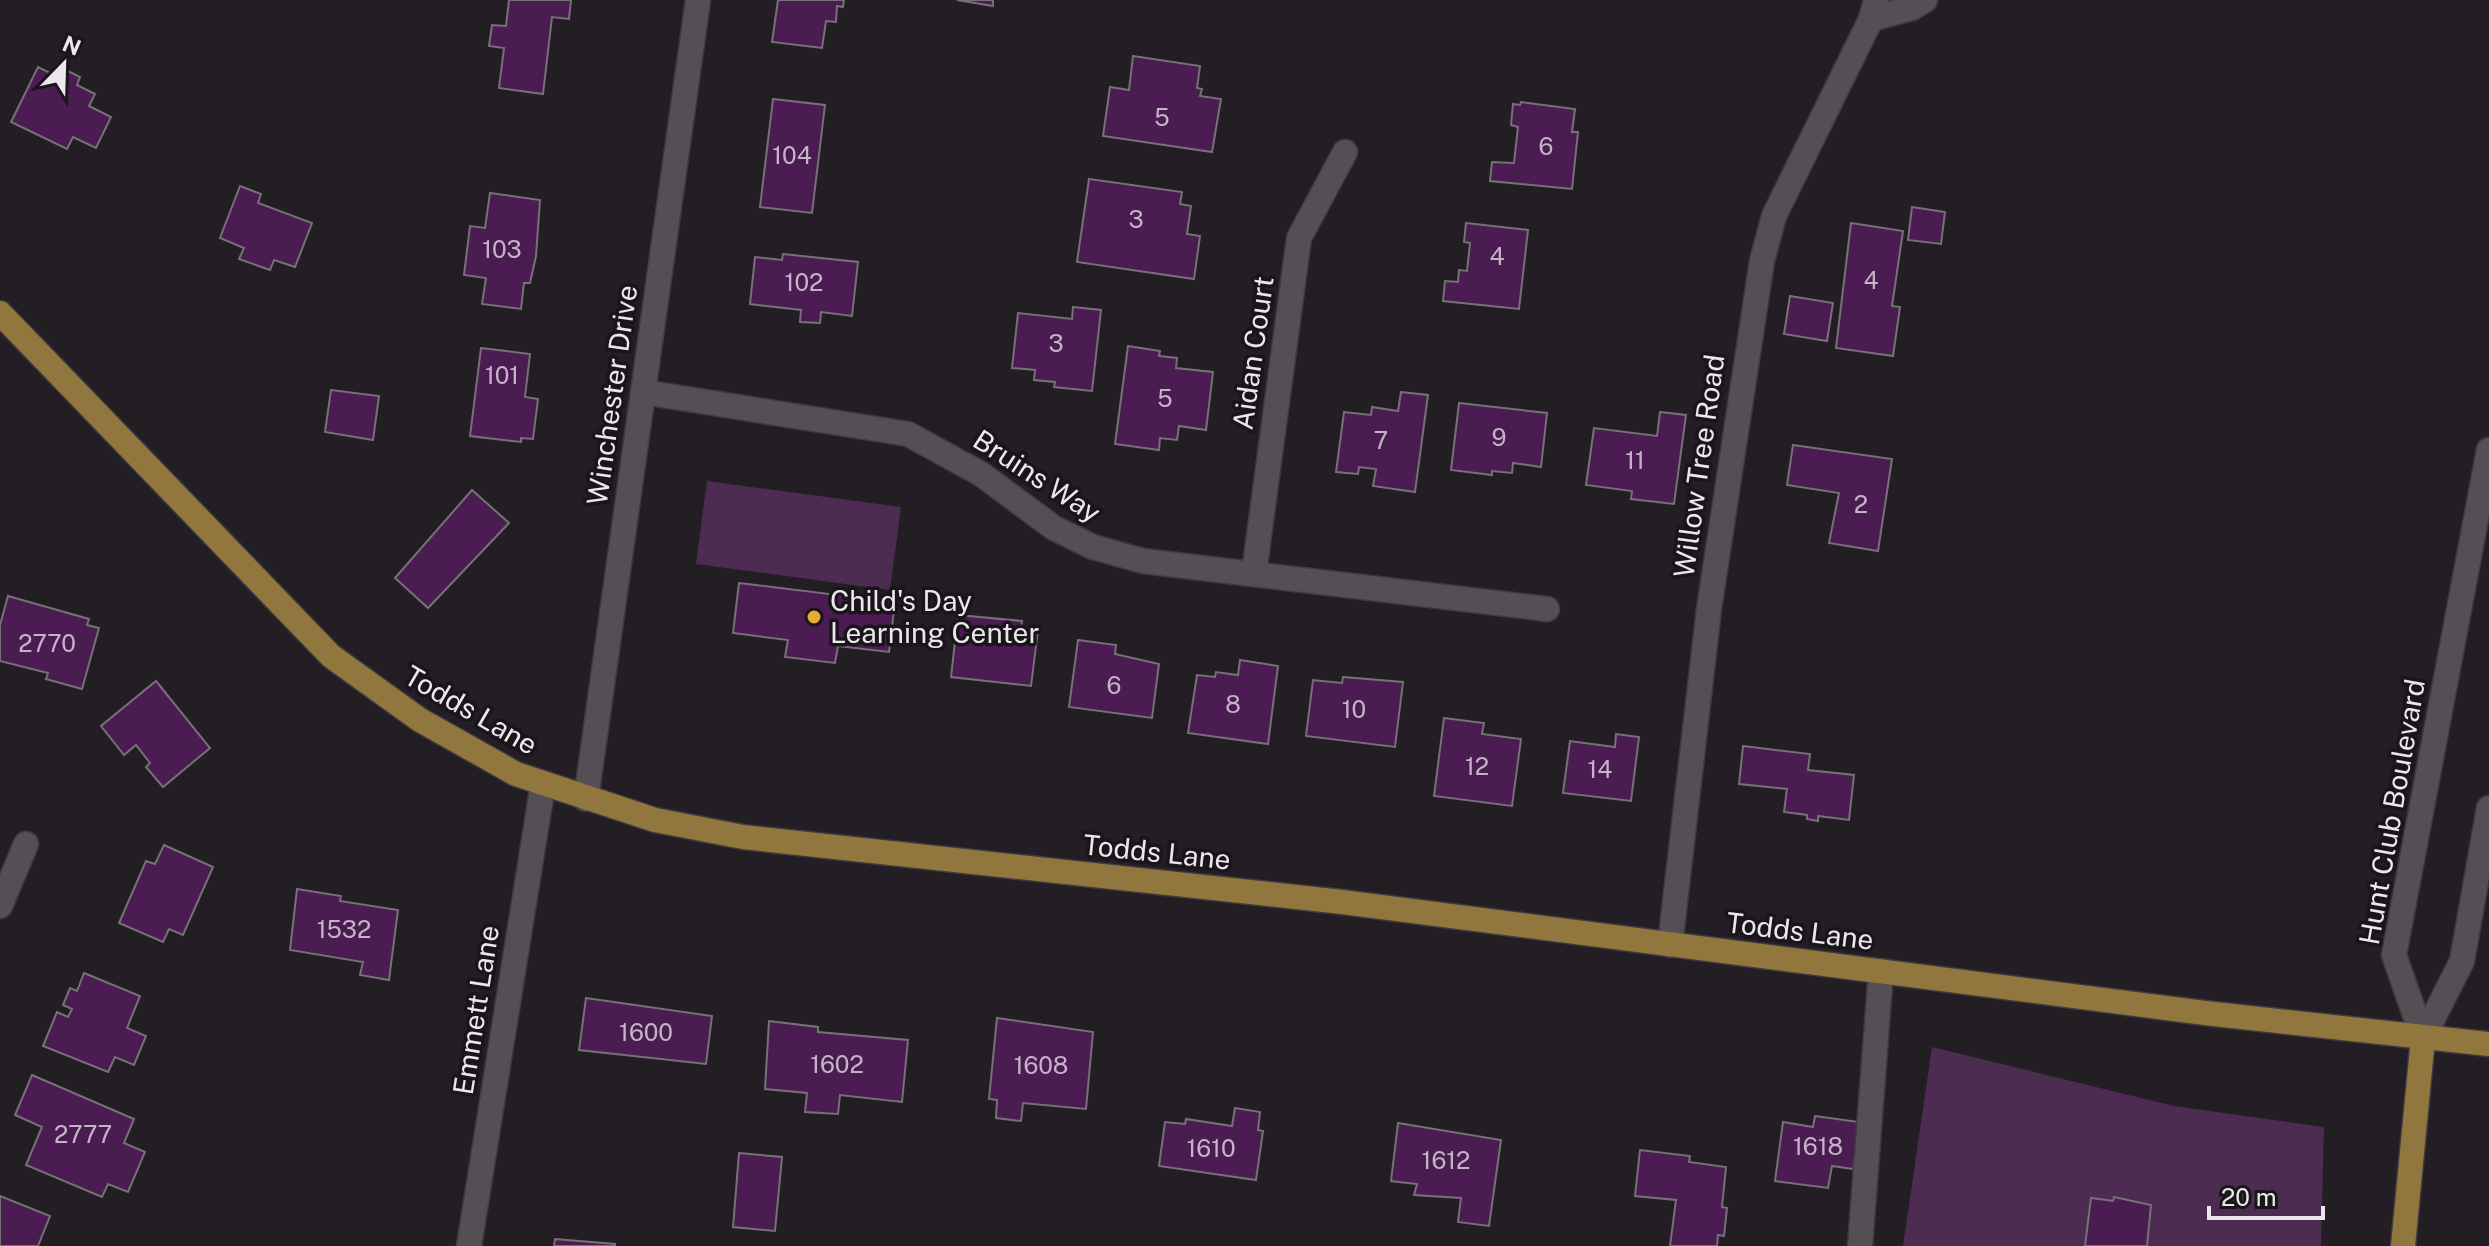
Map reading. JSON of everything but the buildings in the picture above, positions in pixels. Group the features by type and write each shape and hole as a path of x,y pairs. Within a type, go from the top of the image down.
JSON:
{"main road":[{"name":"Todds Lane","path":"0,313 331,656 420,720 516,774 655,820 743,837 1342,902 2489,1044"},
{"path":"2403,1246 2423,1038"}],"street":[{"name":"Winchester Drive","path":"586,799 698,0"},
{"name":"Willow Tree Road","path":"1670,945 1709,609 1762,261 1774,216 1873,10 1912,8 1925,0"},
{"name":"Aidan Court","path":"1254,573 1299,238 1345,152"},
{"name":"Bruins Way","path":"643,392 908,434 945,452 1054,528 1093,547 1143,561 1547,609"},
{"name":"Hunt Club Boulevard","path":"2423,1038 2394,955 2489,450"},
{"name":"Emmett Lane","path":"469,1246 543,784"},
{"path":"2423,1038 2462,961 2489,808"},
{"path":"0,906 26,844"},
{"path":"1860,1246 1881,971"}],"shaded area":[{"path":"707,481 901,507 890,590 696,564"},
{"path":"1932,1047 2174,1106 2324,1127 2321,1246 1903,1246"}],"place":[{"name":"Child's Day Learning Center","path":"814,617"}]}
